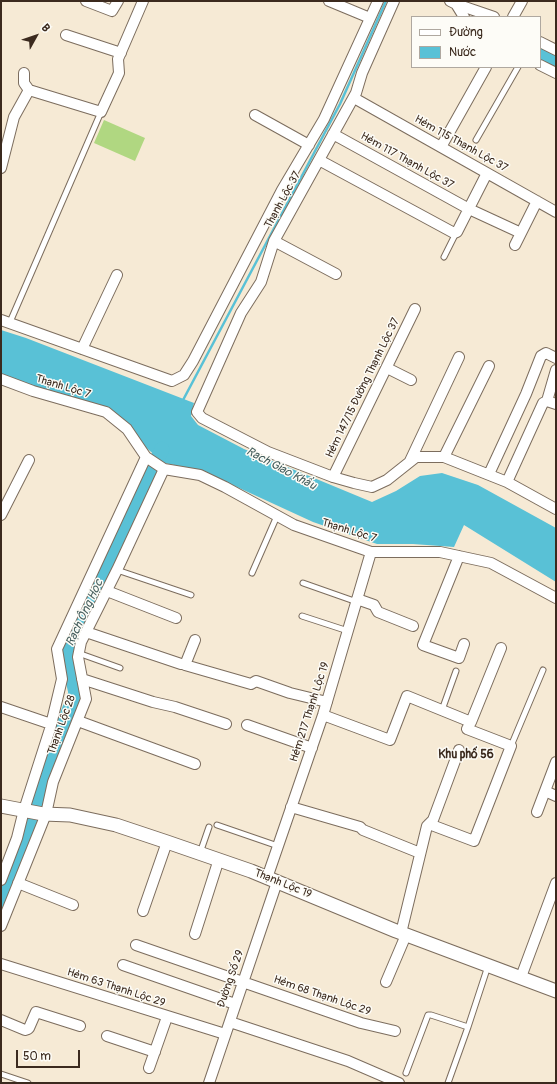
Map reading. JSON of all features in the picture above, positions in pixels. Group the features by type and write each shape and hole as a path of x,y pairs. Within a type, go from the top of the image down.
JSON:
{"street":[{"path":"86,1 112,11 118,1"},
{"path":"24,73 24,83 32,91 101,112 119,73 118,59 143,1"},
{"path":"329,1 370,18"},
{"path":"5,321 172,381 184,375 193,361 282,190 324,119 378,1"},
{"name":"Thạnh Lộc 37","path":"333,477 268,452 202,418 197,412 241,313 261,282 274,241 354,98 365,66 394,1"},
{"path":"514,16 522,1"},
{"path":"453,3 466,14 485,16"},
{"path":"66,35 121,53"},
{"path":"541,42 555,48"},
{"path":"541,66 556,73"},
{"path":"441,147 485,68"},
{"path":"1,168 14,117 32,91"},
{"name":"Hẻm 115 Thạnh Lộc 37","path":"354,98 556,212"},
{"path":"255,115 308,145"},
{"name":"Hẻm 117 Thạnh Lộc 37","path":"334,134 469,209 521,233"},
{"path":"319,160 450,231 457,232 487,173"},
{"path":"515,245 536,201"},
{"path":"274,241 336,274"},
{"path":"82,349 117,275"},
{"name":"Hẻm 147/15 Đường Thạnh Lộc 37","path":"333,477 415,309"},
{"path":"489,474 526,394 541,356 546,353 556,358"},
{"path":"410,461 459,357"},
{"path":"444,457 488,366"},
{"path":"387,368 412,380"},
{"path":"506,482 543,404 552,403 556,370"},
{"name":"Thạnh Lộc 7","path":"1,379 33,391 106,412 127,429 146,457"},
{"path":"146,457 164,469"},
{"name":"Thạnh Lộc 28","path":"1,880 26,811 51,724 62,678 57,649 146,457"},
{"path":"333,477 372,487 387,480 416,457 444,457 506,482 556,510"},
{"path":"1,515 29,460"},
{"name":"Thạnh Lộc 7","path":"164,469 200,475 294,525 371,552 440,552 491,563 556,598"},
{"name":"Thạnh Lộc 28","path":"1,926 44,814 53,782 86,699 78,657 81,642 107,591 164,469"},
{"name":"Hẻm 217 Thạnh Lộc 19","path":"272,880 278,846 323,715 371,552"},
{"path":"459,556 424,645 459,658 464,644"},
{"path":"107,591 176,618"},
{"path":"358,600 372,604 378,612 413,626"},
{"path":"86,632 181,664"},
{"path":"195,640 185,665 251,684 256,681 290,693 327,702"},
{"path":"429,824 474,841 511,746 467,729 502,648"},
{"path":"82,678 153,702 175,707 226,724"},
{"path":"323,715 390,740 407,696 471,722"},
{"path":"1,707 51,724"},
{"path":"78,721 195,764"},
{"path":"247,725 312,748"},
{"path":"386,982 403,934 427,826 433,820 459,750"},
{"path":"537,812 556,762"},
{"path":"545,791 556,796"},
{"name":"Thạnh Lộc 19","path":"1,806 44,814 70,815 116,825 218,859 403,934 556,991"},
{"path":"291,807 360,827 363,830 420,853"},
{"path":"143,911 167,842"},
{"path":"195,934 218,859"},
{"name":"Đường Số 29","path":"209,1083 224,1034 230,1022 243,982 272,880"},
{"path":"521,977 556,883"},
{"path":"18,884 73,905"},
{"name":"Hẻm 68 Thạnh Lộc 29","path":"136,945 362,1023 394,1031"},
{"name":"Hẻm 63 Thạnh Lộc 29","path":"1,964 224,1034"},
{"path":"123,965 235,1004"},
{"path":"1,1020 25,1030 30,1028 36,1012 80,1026"},
{"path":"149,1068 167,1017"},
{"path":"230,1022 348,1061 399,1083"},
{"path":"107,1036 155,1052"}],"lane":[{"path":"476,140 517,68"},
{"path":"5,321 101,112"},
{"path":"444,257 457,232"},
{"path":"252,573 277,516"},
{"path":"117,570 192,595"},
{"path":"303,583 358,600"},
{"path":"302,616 348,631"},
{"path":"78,653 120,668"},
{"path":"511,746 543,670"},
{"path":"442,710 456,671"},
{"path":"217,825 278,846"},
{"path":"200,853 209,827"},
{"path":"448,1083 488,965"},
{"path":"406,1073 428,1015 468,1026"},
{"path":"1,1074 28,1083"}],"green space":[{"path":"104,120 145,138 135,161 94,143"}],"water":[{"name":"Rạch Giao Khẩu","path":"1,330 26,338 194,403 191,416 198,425 244,449 372,502 396,491 420,476 442,473 478,485 556,528 556,582 464,525 454,547 413,544 377,544 313,522 200,470 164,463 143,445 86,403 1,376"}],"waterway":[{"path":"182,402 340,104 386,1"},
{"path":"541,53 556,61"},
{"name":"Rạch Ông Học","path":"1,900 31,822 51,756 76,693 67,653 162,449"}],"district":[{"name":"Khu phố 56","path":"466,755"}]}
